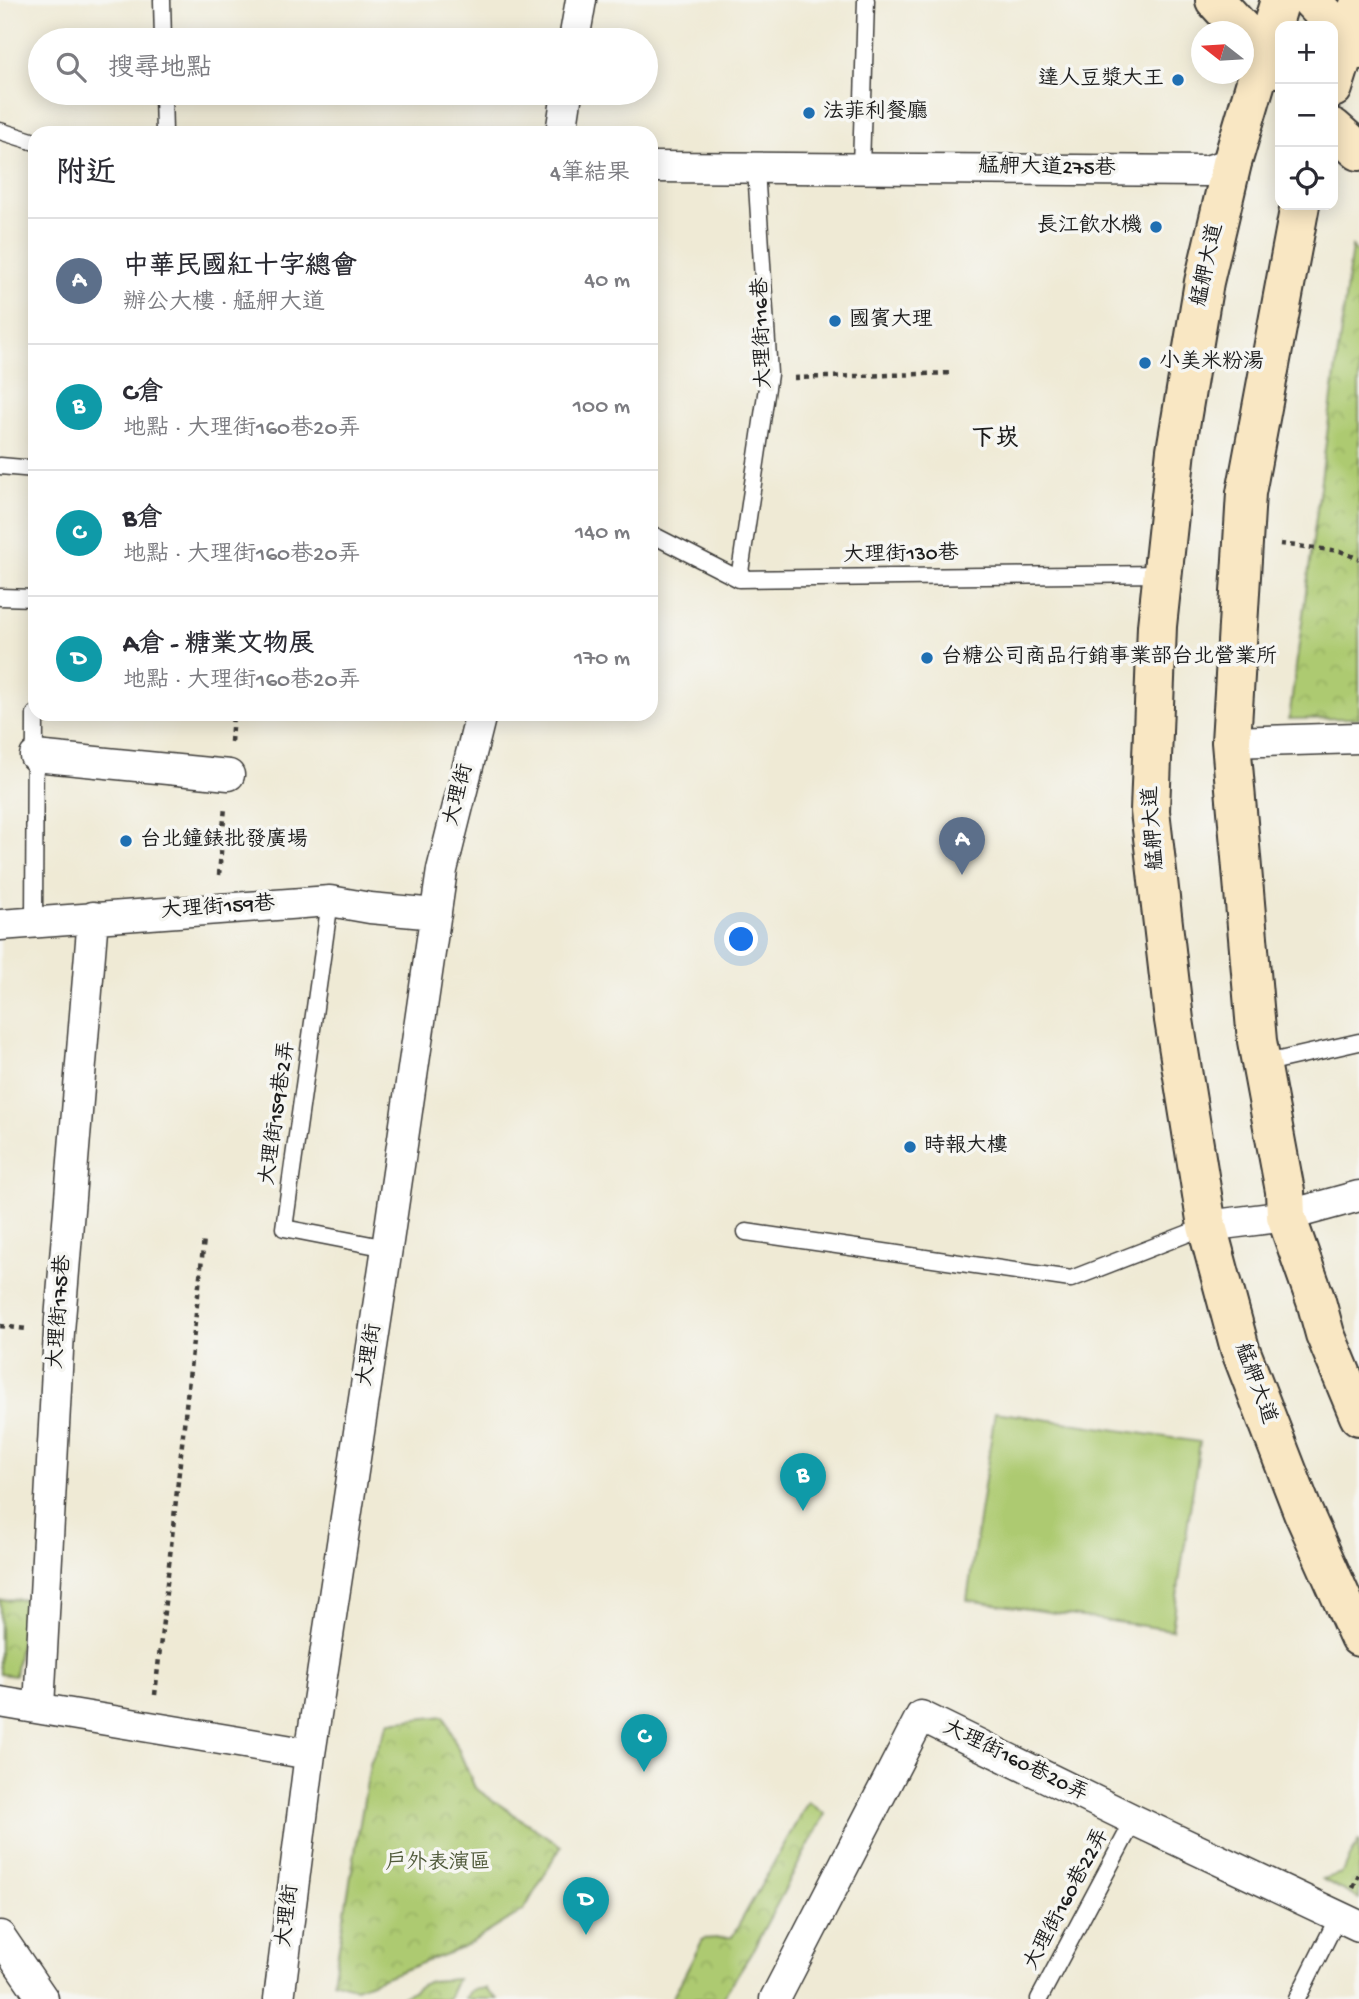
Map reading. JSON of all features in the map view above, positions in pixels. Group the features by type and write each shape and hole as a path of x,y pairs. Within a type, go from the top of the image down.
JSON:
{"main road":[{"path":"1215,0 1273,63"},
{"name":"艋舺大道","path":"1280,0 1273,63 1232,163 1202,295 1176,450 1157,626 1150,811 1174,1020 1207,1226 1240,1349 1303,1512 1359,1637"},
{"path":"1311,0 1355,32 1335,84"},
{"path":"1338,132 1359,150"},
{"path":"1299,210 1246,493 1231,742 1259,1065 1285,1191 1286,1216 1325,1334 1359,1416"}],"street":[{"path":"577,28 581,0"},
{"path":"562,126 565,105"},
{"name":"艋舺大道275巷","path":"861,167 1206,171 1232,163"},
{"path":"658,167 861,167"},
{"name":"大理街","path":"279,1999 310,1754 442,870 479,721"},
{"path":"1231,742 1359,738"},
{"path":"35,756 229,775"},
{"name":"大理街159巷","path":"0,925 330,901 436,914"},
{"name":"大理街175巷","path":"38,1707 59,1332 93,917"},
{"path":"1207,1226 1286,1216 1359,1196"},
{"path":"0,1702 310,1754"},
{"name":"大理街160巷20弄","path":"775,1999 921,1716 1349,1921"},
{"path":"0,1937 43,1999"}],"lane":[{"path":"162,0 163,28"},
{"path":"861,167 866,0"},
{"path":"163,105 164,126"},
{"path":"0,131 28,140"},
{"name":"大理街116巷","path":"739,579 769,378 756,169"},
{"path":"0,466 28,468"},
{"name":"大理街130巷","path":"658,538 739,579 1162,574"},
{"path":"0,597 28,598"},
{"path":"34,922 36,721"},
{"name":"大理街159巷2弄","path":"330,901 284,1228 387,1248"},
{"path":"1259,1065 1359,1042"},
{"path":"746,1232 1071,1279 1207,1226"},
{"name":"大理街160巷22弄","path":"1039,1999 1134,1820"},
{"path":"1297,1999 1349,1921"}],"path":[{"path":"769,378 953,373"},
{"path":"1244,540 1340,551 1359,559"},
{"path":"152,1727 204,1239"}],"green space":[{"path":"1352,247 1359,254 1359,718 1289,719"},
{"path":"995,1412 1200,1442 1172,1630 967,1600"},
{"path":"27,1599 15,1676 0,1674 0,1600"},
{"name":"戶外表演區","path":"444,1716 475,1788 561,1846 524,1910 462,1948 356,1988 333,1981 370,1764 389,1722"},
{"path":"808,1802 825,1814 750,1955 722,1999 672,1999 703,1939 732,1937"},
{"path":"1359,1840 1359,1899 1322,1879 1342,1873"},
{"path":"457,1979 448,1999 398,1999 429,1981"},
{"path":"486,1988 498,1999 465,1999 471,1990"}],"place":[{"name":"達人豆漿大王","path":"1178,80"},
{"name":"法菲利餐廳","path":"809,113"},
{"name":"長江飲水機","path":"1156,227"},
{"name":"國賓大理","path":"835,321"},
{"name":"小美米粉湯","path":"1145,363"},
{"name":"台糖公司商品行銷事業部台北營業所","path":"927,658"},
{"name":"台北鐘錶批發廣場","path":"126,841"},
{"name":"中華民國紅十字總會","path":"962,875"},
{"name":"時報大樓","path":"910,1147"},
{"name":"C倉","path":"803,1511"},
{"name":"B倉","path":"644,1772"},
{"name":"A倉 - 糖業文物展","path":"586,1935"}],"district":[{"name":"下崁","path":"995,440"}]}
